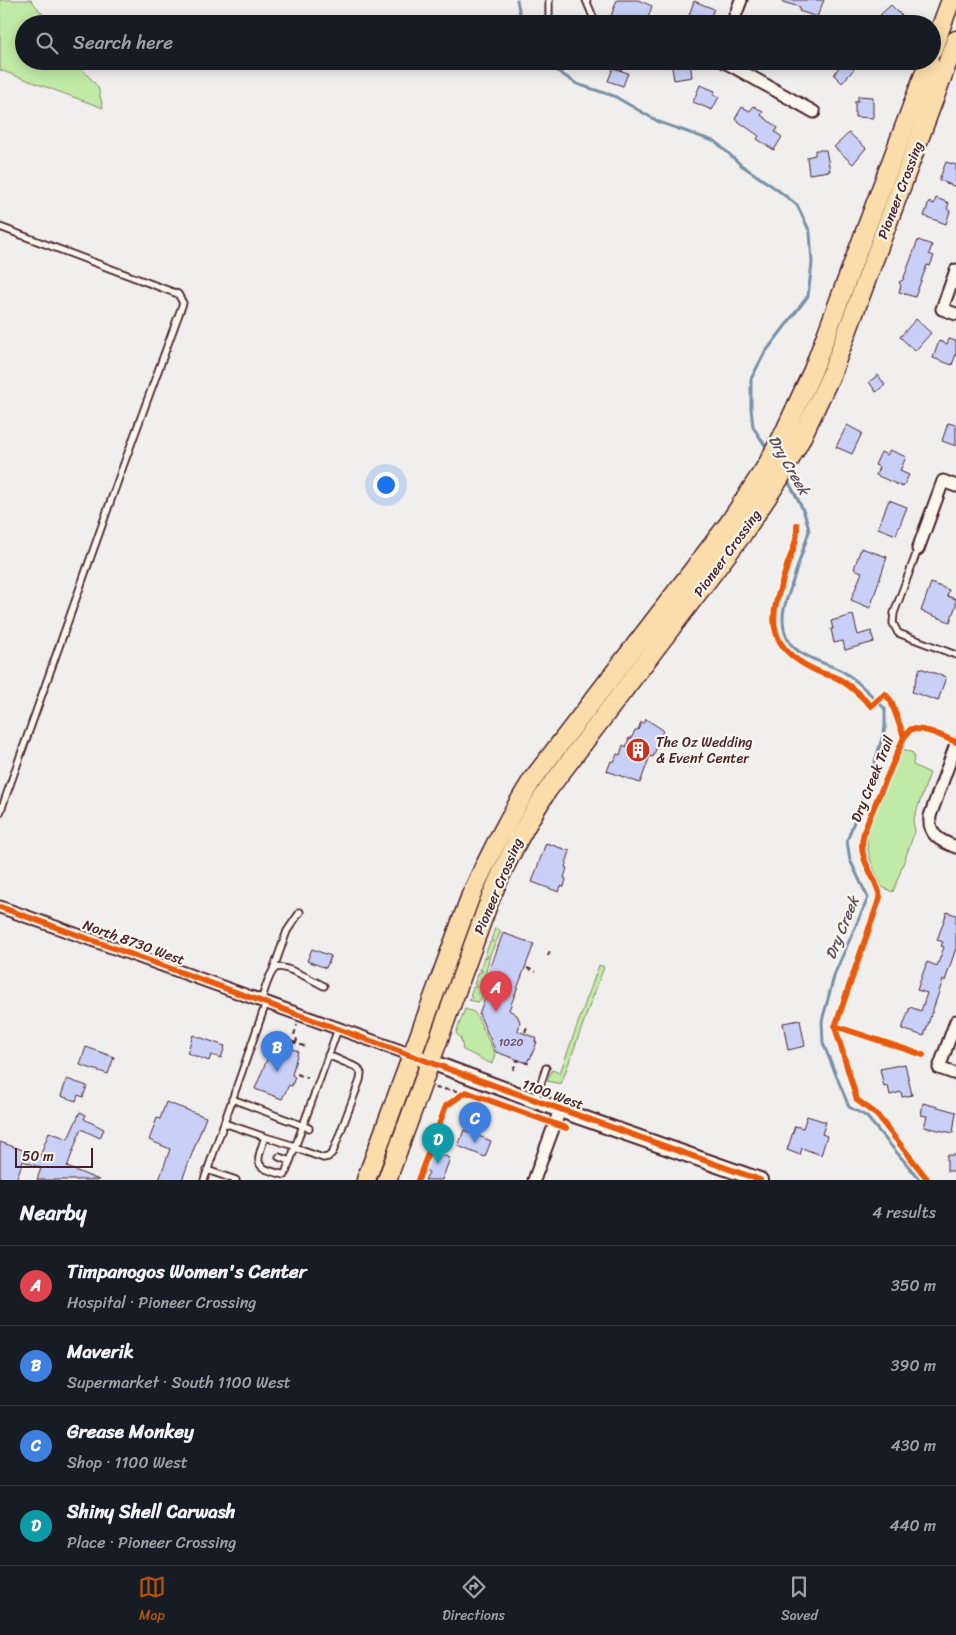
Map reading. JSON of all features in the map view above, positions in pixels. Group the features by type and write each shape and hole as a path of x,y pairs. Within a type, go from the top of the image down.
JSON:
{"highway":[{"path":"941,28 952,0"},
{"name":"Pioneer Crossing","path":"430,1062 489,902 504,865 525,826 547,791 742,536 783,472 800,441 831,375 956,40"},
{"name":"Pioneer Crossing","path":"412,1055 471,896 487,858 509,816 532,780 729,523 772,456 813,370 925,70"},
{"path":"366,1180 412,1055"},
{"path":"387,1180 430,1062"}],"street":[{"path":"735,15 741,0"},
{"path":"739,70 814,112"},
{"path":"956,270 942,309 956,314"},
{"path":"918,549 943,481 956,486"},
{"path":"956,744 930,816 929,825 930,831 947,844 956,847"},
{"name":"North 8730 West","path":"0,907 338,1029"},
{"path":"956,1021 939,1068 956,1074"},
{"name":"1100 West","path":"338,1029 760,1180"},
{"path":"534,1180 560,1110"}],"lane":[{"path":"549,0 549,15"},
{"path":"586,0 592,15"},
{"path":"0,227 178,294 183,303 0,813"},
{"path":"918,549 894,614 894,624 898,633 956,655"},
{"path":"204,1180 272,972 287,931 300,912"},
{"path":"272,972 276,968 282,967 324,986"},
{"path":"265,1136 258,1160 260,1166 284,1176 295,1147 306,1127 307,1114 316,1089 324,1077 328,1056 338,1029"},
{"path":"224,1123 323,1158 328,1157 333,1152 336,1137 349,1100 361,1073 358,1068 328,1056"},
{"path":"535,1101 546,1068"},
{"path":"316,1089 323,1091"},
{"path":"232,1099 306,1127"},
{"path":"312,1101 319,1103"},
{"path":"307,1114 314,1116"},
{"path":"260,1151 267,1153"},
{"path":"279,1157 290,1161"},
{"path":"207,1170 236,1180"}],"path":[{"path":"548,956 551,948"},
{"path":"526,968 536,972"},
{"path":"525,1032 528,1024"},
{"path":"289,1040 294,1035 297,1025"},
{"path":"275,1035 306,1047"},
{"path":"294,1035 297,1040 296,1043"},
{"path":"513,1070 517,1060 530,1064"},
{"path":"297,1074 308,1078"},
{"path":"435,1088 466,1092 474,1095"},
{"path":"459,1097 466,1092"}],"green space":[{"path":"0,0 31,0 43,15 15,15 15,70 83,70 98,87 103,108 0,70"},
{"path":"903,749 913,753 913,765 930,773 913,821 915,831 893,892 882,887 871,860 867,838 868,830"},
{"path":"495,928 501,931 490,955 484,980 487,983 516,993 515,996 488,987 479,1001 469,1000 472,997 470,996 473,987 476,987 474,984 479,972 482,972 480,970 484,957 487,958 488,956 485,955 490,942 493,941 491,940"},
{"path":"599,965 604,967 561,1084 547,1081 552,1070 560,1073"},
{"path":"465,1009 474,1012 477,1016 495,1054 492,1064 463,1050 461,1039 456,1033"}],"building":[{"path":"617,0 638,0 652,6 649,15 611,15"},
{"path":"783,0 824,0 818,15 799,11 800,7 782,2"},
{"path":"694,1 714,9 711,15 689,15"},
{"path":"891,5 901,15 880,15"},
{"path":"612,70 628,73 623,86 608,81"},
{"path":"672,70 691,70 692,77 674,80"},
{"path":"837,70 853,70 842,83 834,75"},
{"path":"700,85 715,91 713,95 719,97 712,110 693,102"},
{"path":"858,96 873,97 873,118 855,117 855,101 858,101"},
{"path":"754,106 763,112 761,115 778,128 775,132 782,137 774,150 757,139 759,136 735,119 742,107 750,111"},
{"path":"849,133 866,148 853,164 834,147"},
{"path":"815,150 826,150 830,171 809,174 807,157 815,155"},
{"path":"946,162 956,165 956,187 939,180"},
{"path":"936,198 949,203 947,209 950,211 946,224 924,216 929,202 934,204"},
{"path":"918,240 932,245 929,254 934,256 930,266 927,265 915,297 899,292 901,286 899,282 903,280"},
{"path":"916,319 931,333 915,351 900,337"},
{"path":"949,339 956,341 956,354 952,365 933,358 939,341 947,344"},
{"path":"878,375 885,385 876,392 869,382"},
{"path":"948,423 956,425 956,446 942,441"},
{"path":"847,425 862,433 852,454 836,447"},
{"path":"890,450 906,457 900,471 909,475 903,487 876,475 879,467 875,465 881,452 887,455"},
{"path":"889,500 907,507 896,535 878,528"},
{"path":"861,548 887,557 870,608 851,600 862,572 854,569"},
{"path":"931,583 949,590 947,596 956,599 956,605 950,622 921,611"},
{"path":"853,615 858,635 871,631 874,642 845,650 843,641 834,643 831,621"},
{"path":"920,668 946,677 938,701 912,692"},
{"name":"The Oz Wedding & Event Center","path":"646,719 663,730 653,757 650,756 640,783 607,771 611,761 614,762 617,754 620,755 623,745 626,747 629,738 631,739 641,722 643,723"},
{"path":"546,843 570,851 565,867 567,868 564,887 561,886 559,892 532,882"},
{"path":"947,912 956,915 956,948 924,1036 902,1029 910,1007 921,1011 927,993 917,990 927,962 937,966 944,947 941,946 943,942 937,940"},
{"path":"503,933 534,944 509,1010 517,1015 520,1022 518,1031 536,1038 535,1042 537,1042 527,1063 496,1052 479,1014 491,982 486,980"},
{"path":"312,949 331,956 326,968 307,961"},
{"path":"800,1020 805,1046 788,1050 783,1023"},
{"path":"193,1035 225,1046 221,1058 211,1055 209,1061 187,1053"},
{"path":"274,1042 298,1051 292,1075 295,1077 292,1086 289,1085 282,1099 255,1089"},
{"path":"86,1047 114,1057 108,1074 80,1065"},
{"path":"905,1064 912,1095 902,1097 901,1092 890,1095 888,1086 884,1087 880,1069"},
{"path":"67,1079 87,1086 83,1097 78,1095 76,1101 61,1096"},
{"path":"166,1102 206,1117 182,1180 159,1180 170,1149 149,1140 157,1118 160,1119"},
{"path":"923,1103 956,1112 953,1133 924,1127 927,1116 921,1115"},
{"path":"80,1112 86,1115 84,1119 104,1129 100,1138 81,1129 67,1167 99,1180 37,1180 41,1168 23,1161 16,1180 0,1180 0,1142 40,1156 49,1132 68,1139"},
{"path":"807,1116 826,1122 822,1134 827,1136 821,1155 802,1148 800,1155 787,1150 795,1126 803,1128"},
{"path":"464,1130 491,1141 485,1157 458,1146"},
{"path":"432,1152 450,1158 442,1180 425,1180 429,1172 425,1170"},
{"path":"947,1155 956,1155 956,1171 947,1171"}],"waterway":[{"name":"Dry Creek","path":"517,0 520,15"},
{"name":"Dry Creek","path":"556,70 577,84 614,96 659,122 716,142 741,165 797,205 810,232 812,263 808,296 764,354 751,379 753,427 768,450"},
{"name":"Dry Creek","path":"786,478 803,510 809,531 784,608 783,620 789,642 796,649 813,659 848,674 885,709 885,728 872,772 847,841 850,860 868,898 835,973 822,1021 823,1043 849,1107 866,1116 920,1180"}],"cycle path":[{"name":"Dry Creek Trail","path":"797,525 796,541 774,612 774,624 781,643 795,659 817,671 840,680 871,706 885,694 891,701 904,737"},
{"name":"Dry Creek Trail","path":"928,1180 877,1115 857,1100 835,1027 880,897 864,859 862,846 865,829 876,802 904,737 911,729 928,731 956,742"},
{"path":"0,907 760,1180"},
{"path":"835,1026 923,1055"},
{"path":"418,1180 446,1106 466,1092 566,1128"}],"place":[{"name":"The Oz Wedding & Event Center","path":"638,750"},
{"name":"Timpanogos Women's Center","path":"496,1012"},
{"name":"Maverik","path":"277,1072"},
{"name":"Grease Monkey","path":"475,1143"},
{"name":"Shiny Shell Carwash","path":"438,1164"}]}
